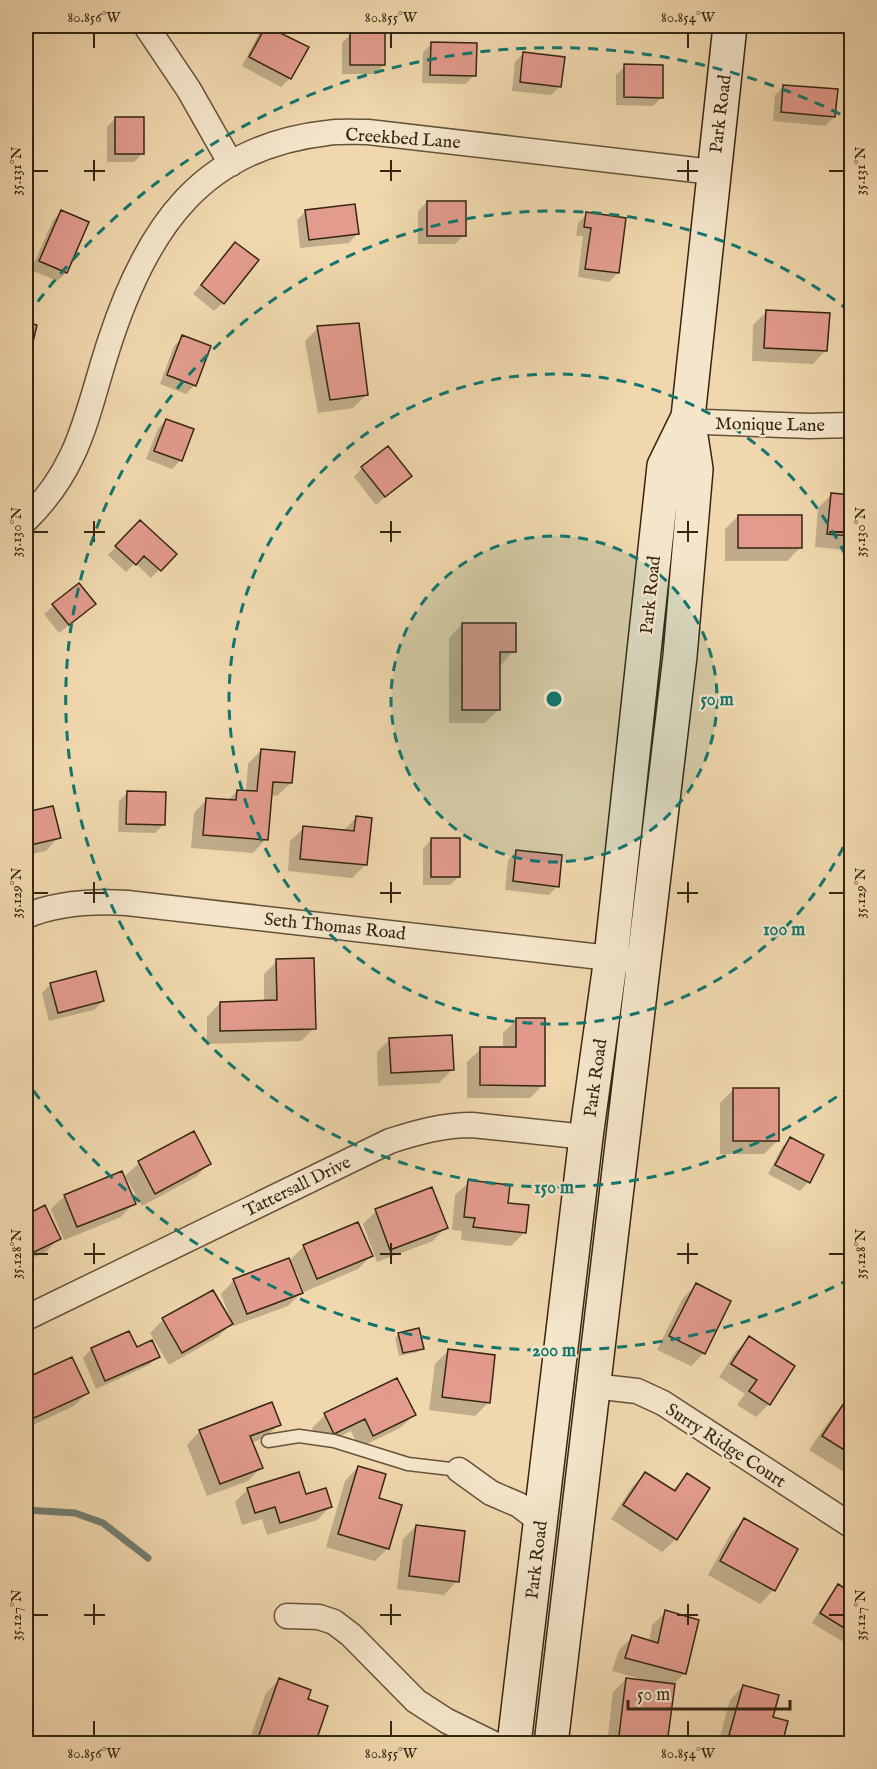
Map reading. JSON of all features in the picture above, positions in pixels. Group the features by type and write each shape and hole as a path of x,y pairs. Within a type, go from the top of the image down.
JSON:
{"main road":[{"name":"Park Road","path":"551,1743 680,656 696,470 688,417 730,26"},
{"name":"Park Road","path":"514,1743 586,1137 611,957 664,466 688,417"}],"street":[{"path":"146,26 189,90 231,164"},
{"name":"Creekbed Lane","path":"26,520 39,507 72,458 83,431 111,337 135,276 153,240 186,197 216,173 250,154 286,141 327,133 368,132 713,172"},
{"name":"Monique Lane","path":"688,417 714,423 852,425"},
{"name":"Seth Thomas Road","path":"26,916 68,905 127,903 645,962"},
{"name":"Tattersall Drive","path":"26,1318 390,1141 424,1129 472,1125 586,1137"},
{"name":"Surry Ridge Court","path":"593,1386 637,1391 663,1403 852,1526"},
{"path":"459,1470 491,1493 519,1505 541,1522"},
{"path":"286,1616 319,1617 334,1622 351,1635 416,1701 447,1721 494,1743"}],"lane":[{"path":"268,1441 299,1436 334,1441 408,1464 459,1470"}],"building":[{"path":"266,26 309,47 291,79 249,57"},
{"path":"350,32 385,32 385,65 350,65"},
{"path":"431,42 477,43 476,76 430,75"},
{"path":"523,52 565,57 561,87 520,82"},
{"path":"624,64 663,65 663,98 624,97"},
{"path":"783,85 838,89 835,117 781,112"},
{"path":"115,117 144,117 144,154 115,154"},
{"path":"427,201 466,201 466,236 427,236"},
{"path":"355,204 359,234 309,240 305,210"},
{"path":"61,210 89,222 67,273 39,261"},
{"path":"586,212 626,218 619,273 585,269 591,228 584,227"},
{"path":"235,242 259,260 224,304 201,285"},
{"path":"766,310 830,313 827,351 764,348"},
{"path":"26,322 37,325 29,359 26,358"},
{"path":"359,323 368,395 330,400 317,326"},
{"path":"182,335 211,346 196,386 167,375"},
{"path":"166,419 194,429 182,461 154,451"},
{"path":"388,446 412,476 385,497 361,467"},
{"path":"831,493 852,495 852,536 827,534"},
{"path":"738,515 802,515 802,548 738,548"},
{"path":"140,520 177,554 161,571 144,556 136,565 115,546"},
{"path":"79,583 96,604 69,625 52,604"},
{"path":"462,623 516,623 516,652 500,652 500,710 462,710"},
{"path":"261,749 295,752 292,783 273,782 268,840 203,835 206,798 236,800 237,790 257,791"},
{"path":"127,791 166,792 165,825 126,824"},
{"path":"53,806 61,838 26,846 26,812"},
{"path":"356,816 372,818 367,865 300,859 303,826 354,831"},
{"path":"431,838 460,838 460,877 431,877"},
{"path":"516,850 562,855 559,887 513,881"},
{"path":"314,958 316,1029 220,1031 220,1002 277,1000 276,959"},
{"path":"96,971 104,1001 58,1013 50,983"},
{"path":"516,1018 545,1018 545,1086 480,1085 480,1047 516,1047"},
{"path":"452,1035 454,1070 391,1073 389,1038"},
{"path":"733,1088 779,1088 779,1141 733,1141"},
{"path":"194,1131 211,1164 155,1194 138,1161"},
{"path":"790,1137 824,1155 810,1183 775,1165"},
{"path":"122,1171 136,1204 77,1227 64,1195"},
{"path":"468,1180 510,1185 508,1203 529,1205 526,1233 473,1227 475,1218 464,1217"},
{"path":"432,1187 448,1228 390,1250 375,1209"},
{"path":"45,1205 61,1239 26,1256 26,1215"},
{"path":"358,1222 373,1256 317,1279 303,1245"},
{"path":"289,1258 303,1293 247,1314 233,1279"},
{"path":"696,1283 731,1301 705,1354 669,1336"},
{"path":"213,1290 233,1324 182,1353 162,1318"},
{"path":"419,1328 424,1349 403,1353 398,1333"},
{"path":"129,1331 137,1347 152,1340 160,1357 105,1381 91,1348"},
{"path":"749,1336 795,1366 770,1405 749,1391 757,1380 731,1364"},
{"path":"448,1349 495,1355 490,1403 442,1397"},
{"path":"72,1357 89,1393 34,1418 26,1399 26,1378"},
{"path":"397,1378 416,1415 373,1436 365,1419 334,1434 324,1413"},
{"path":"272,1402 281,1425 250,1436 263,1468 220,1484 199,1430"},
{"path":"844,1403 852,1408 852,1455 822,1436"},
{"path":"358,1466 386,1474 379,1498 402,1505 389,1549 338,1534"},
{"path":"299,1472 306,1494 326,1488 332,1507 280,1523 275,1507 255,1513 247,1488"},
{"path":"645,1472 675,1491 687,1473 710,1488 677,1540 623,1505"},
{"path":"744,1518 798,1549 775,1591 720,1561"},
{"path":"416,1525 465,1531 459,1582 409,1576"},
{"path":"838,1584 852,1593 852,1633 820,1613"},
{"path":"665,1610 699,1620 686,1674 625,1658 632,1635 658,1643"},
{"path":"279,1678 311,1690 308,1699 328,1706 315,1744 273,1744 258,1738"},
{"path":"626,1678 675,1684 667,1744 618,1744"},
{"path":"743,1685 779,1695 773,1717 788,1721 782,1744 759,1744 729,1735"}],"waterway":[{"path":"26,1510 75,1513 103,1523 148,1558"}]}
